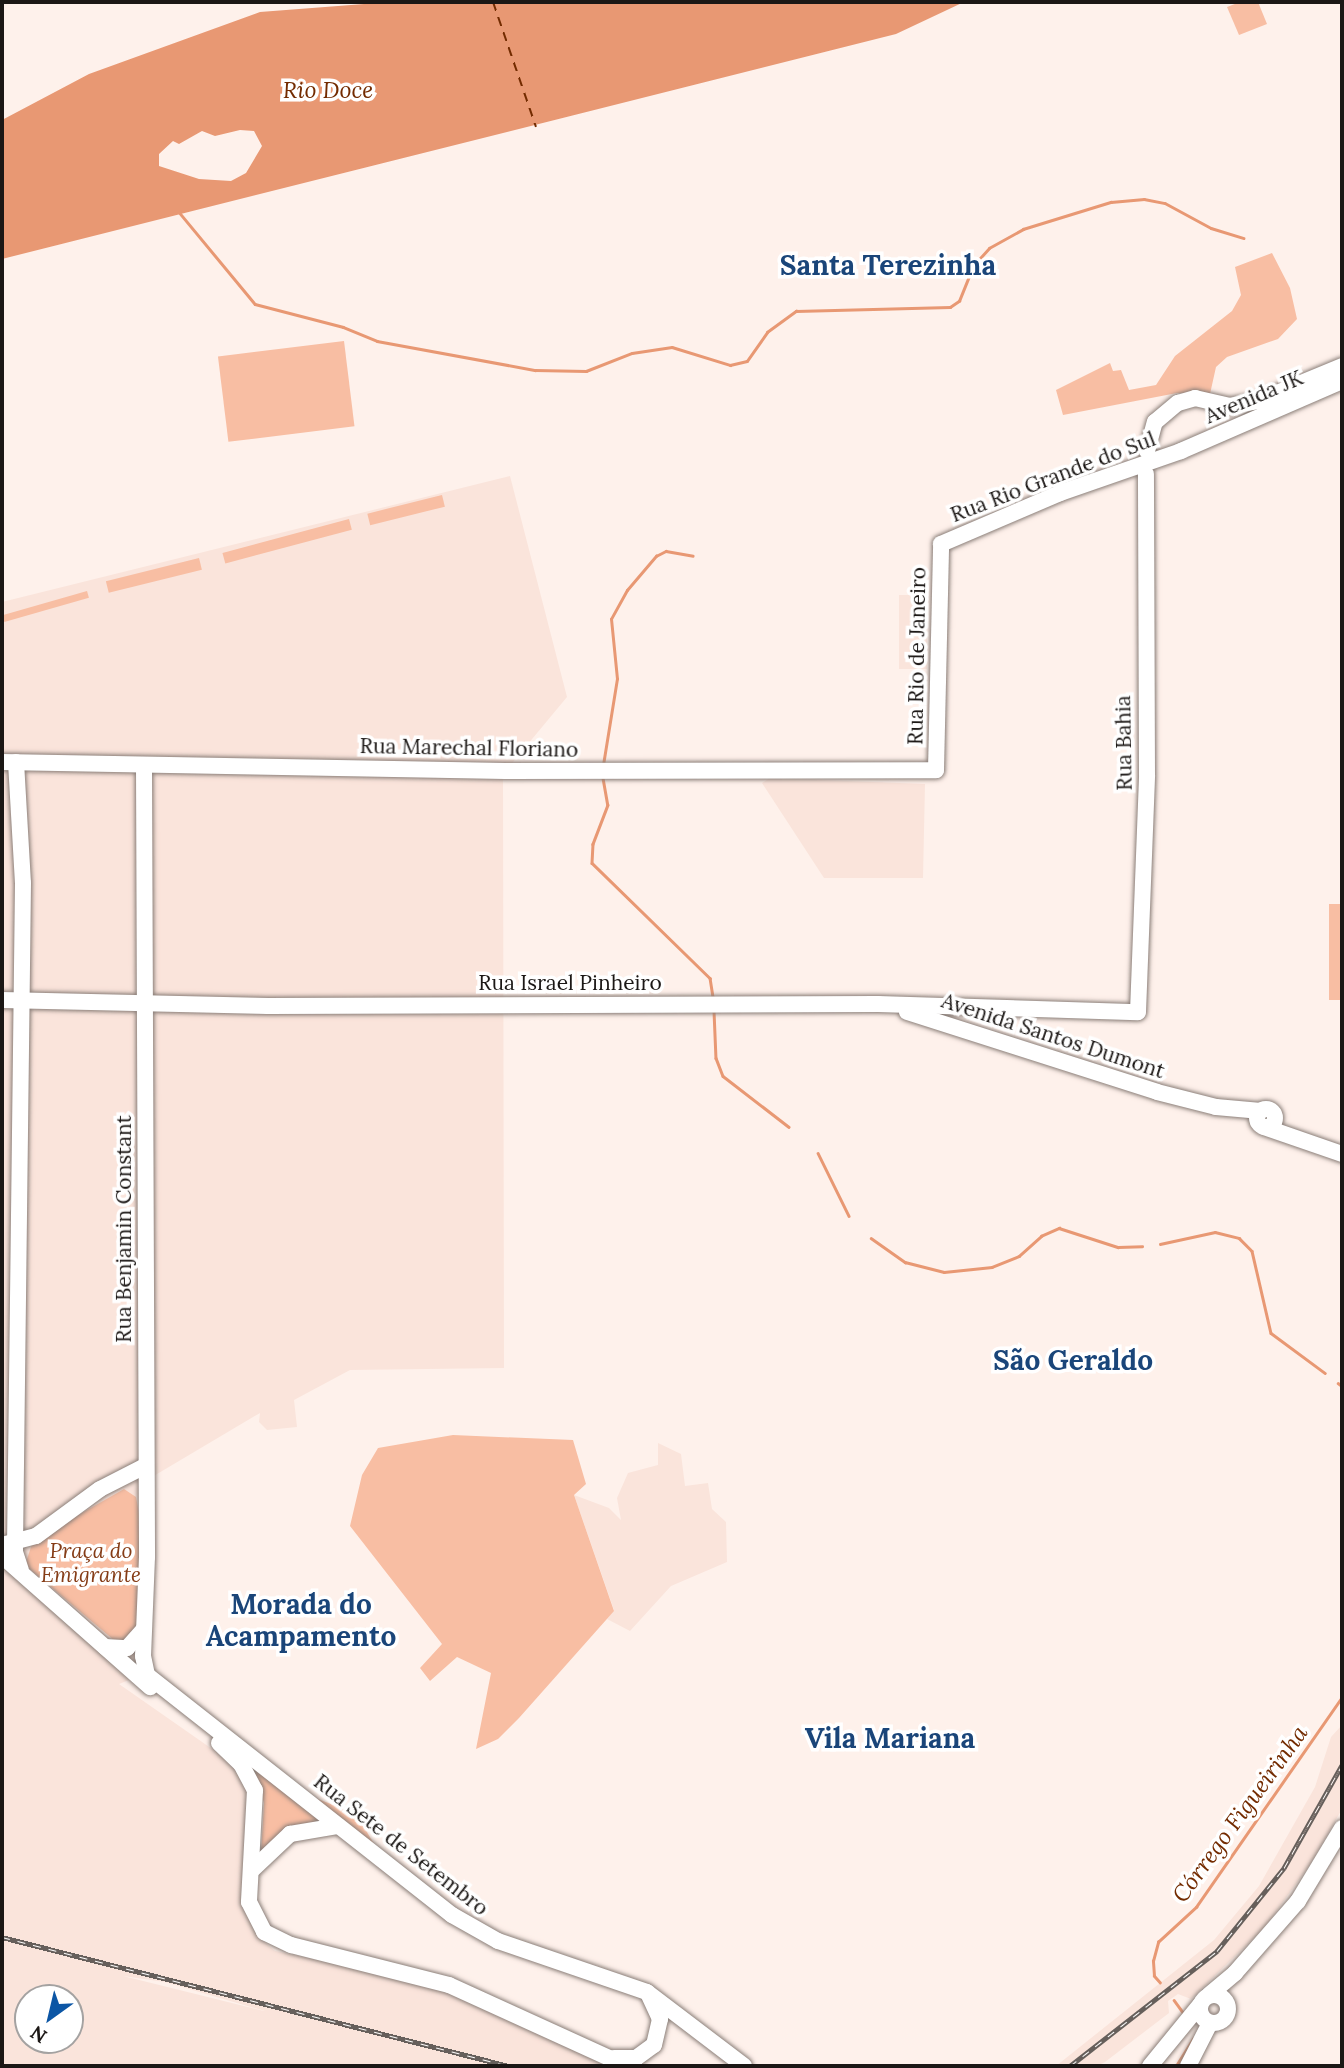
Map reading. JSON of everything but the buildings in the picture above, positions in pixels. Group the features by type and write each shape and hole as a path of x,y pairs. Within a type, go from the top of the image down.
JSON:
{"main road":[{"name":"Avenida JK","path":"1147,451 1160,416 1178,403 1195,398 1230,406 1251,403 1342,366"},
{"name":"Avenida JK","path":"1181,451 1342,381"},
{"name":"Rua Rio Grande do Sul","path":"940,544 1060,493 1181,451"},
{"name":"Rua Bahia","path":"966,1018 1138,1012 1147,775 1146,474"},
{"name":"Rua Rio de Janeiro","path":"936,770 940,544"},
{"name":"Rua Marechal Floriano","path":"9,762 144,767 936,770"},
{"path":"9,762 23,883 8,1544 25,1578"},
{"name":"Rua Benjamin Constant","path":"144,767 147,1518 143,1630 145,1669 158,1685"},
{"name":"Rua Israel Pinheiro","path":"2,1000 146,1001 268,1006 878,1004"},
{"name":"Avenida Santos Dumont","path":"878,1004 966,1018 990,1038 1265,1121 1297,1139 1342,1154"},
{"path":"8,1544 36,1535 100,1489 145,1466"},
{"path":"100,1489 133,1488 147,1518"},
{"path":"2,1556 103,1646 230,1752 247,1772 256,1802 251,1871 252,1913 271,1937 450,1984 628,2066"},
{"path":"103,1646 125,1649 143,1630"},
{"name":"Rua Sete de Setembro","path":"158,1685 479,1933 647,1992 744,2066"},
{"path":"251,1871 290,1834 338,1826"},
{"path":"1150,2066 1235,1973 1316,1878 1342,1828"},
{"path":"611,2058 636,2058 654,2045 660,2019 647,1992"},
{"path":"1210,2023 1200,2012 1211,1999"},
{"path":"1188,2066 1210,2023 1226,2017 1229,2008 1211,1999"}],"shaded area":[{"path":"510,476 567,697 503,774 504,1368 350,1370 294,1400 297,1427 267,1430 259,1422 260,1413 152,1477 151,1671 119,1684 235,1765 250,1788 246,1914 257,1936 275,1951 369,1971 488,2004 618,2066 2,2066 2,602","holes":["123,1976 165,1982 265,2011"]},
{"path":"899,595 927,595 927,669 899,669"},
{"path":"770,778 925,784 923,878 824,878 762,783"},
{"path":"658,1443 681,1454 685,1486 708,1483 712,1509 726,1522 727,1562 671,1586 630,1631 607,1619 614,1610 574,1495 609,1508 621,1520 617,1498 628,1473 658,1465"},
{"path":"1342,1725 1342,1809 1311,1863 1265,1927 1191,1999 1178,1994 1168,2001 1169,2013 1105,2062 1097,2066 1056,2066 1214,1940 1259,1886 1315,1787 1331,1737"}],"green space":[{"path":"1240,2 1258,2 1267,24 1239,35 1227,7"},
{"path":"1272,253 1290,288 1297,319 1278,339 1227,357 1216,367 1210,394 1177,393 1063,415 1056,390 1110,363 1113,371 1121,370 1129,390 1156,385 1175,356 1232,311 1241,295 1235,267"},
{"path":"344,341 354,426 228,442 218,356"},
{"path":"442,495 445,507 370,525 367,514"},
{"path":"349,519 352,530 225,564 222,553"},
{"path":"199,558 202,570 109,593 106,581"},
{"path":"87,591 89,598 4,622 2,615"},
{"path":"1329,904 1342,904 1342,1000 1329,1000"},
{"path":"453,1435 573,1440 586,1484 574,1495 614,1611 498,1739 476,1749 491,1673 457,1657 430,1681 420,1668 442,1644 350,1526 362,1475 378,1448"},
{"name":"Praça do Emigrante","path":"124,1489 136,1497 140,1518 140,1624 130,1641 115,1641 25,1565 33,1541"},
{"path":"251,1761 322,1821 296,1826 261,1853 264,1803"},
{"path":"313,1797 356,1814 379,1852"}],"water":[{"name":"Rio Doce","path":"390,2 964,2 896,34 2,259 2,120 89,74 260,12","holes":["240,130 254,131 262,146 246,173 231,181 199,179 159,166 159,154 173,141 179,144 202,131 215,136"]}],"waterway":[{"path":"179,212 255,304 343,327 377,341 535,370 586,371 632,353 672,347 730,365 747,361 767,332 796,311 950,307 959,301 973,266 989,248 1023,229 1111,202 1144,199 1165,203 1211,228 1243,238"},
{"name":"Córrego Figueirinha","path":"603,765 617,679 611,619 627,590 656,556 666,551 693,556"},
{"name":"Córrego Figueirinha","path":"603,778 608,805 593,844 592,863 710,978 713,997"},
{"name":"Córrego Figueirinha","path":"714,1011 716,1058 723,1076 789,1127"},
{"name":"Córrego Figueirinha","path":"818,1153 849,1216"},
{"name":"Córrego Figueirinha","path":"871,1238 905,1262 944,1272 992,1267 1019,1256 1041,1236 1059,1228 1118,1247 1142,1246"},
{"name":"Córrego Figueirinha","path":"1160,1244 1215,1232 1239,1238 1252,1251 1271,1333 1325,1373"},
{"name":"Córrego Figueirinha","path":"1338,1383 1342,1386"},
{"name":"Córrego Figueirinha","path":"1160,1983 1154,1976 1153,1961 1158,1942 1196,1907 1342,1697"},
{"name":"Córrego Figueirinha","path":"1174,2000 1185,2015"},
{"name":"Córrego Figueirinha","path":"1176,2066 1193,2039"}],"ferry route":[{"path":"493,2 536,127"}],"railway":[{"path":"1070,2066 1217,1951 1284,1868 1342,1765"},
{"path":"2,1937 509,2066"}],"district":[{"name":"Santa Terezinha","path":"888,265"},
{"name":"São Geraldo","path":"1073,1360"},
{"name":"Morada do Acampamento","path":"301,1620"},
{"name":"Vila Mariana","path":"890,1738"}]}
